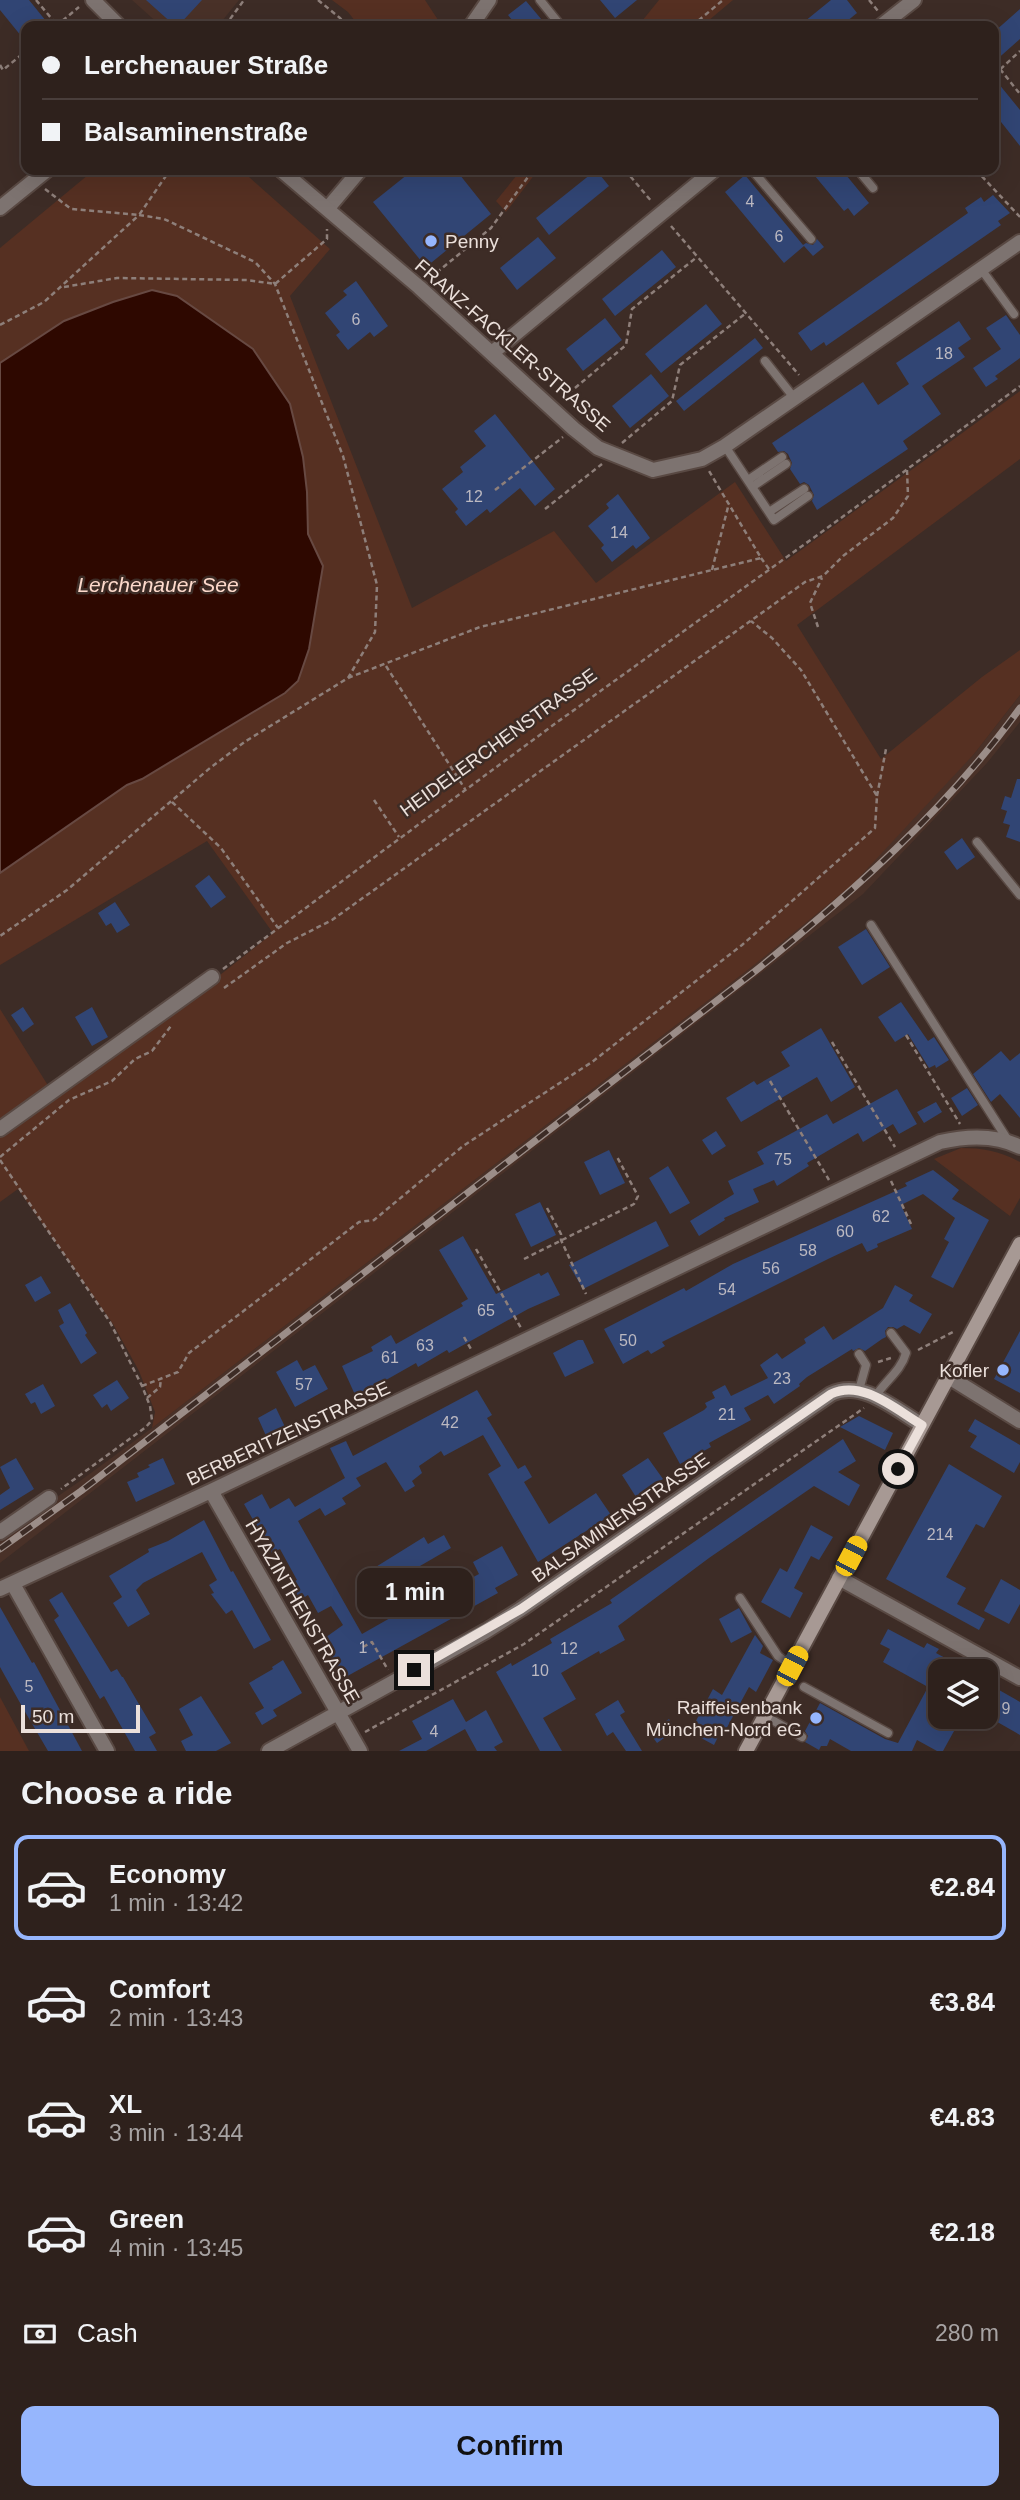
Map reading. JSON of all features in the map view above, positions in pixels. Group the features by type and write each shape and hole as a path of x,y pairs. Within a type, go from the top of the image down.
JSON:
{"main road":[{"path":"746,1751 1020,1244"}],"street":[{"path":"93,0 114,21"},
{"path":"474,21 489,0"},
{"path":"887,21 914,0"},
{"path":"0,208 41,175"},
{"name":"FRANZ-FACKLER-STRASSE","path":"287,175 419,287 574,429 598,448 653,470 702,459 725,446 1020,242"},
{"path":"328,208 356,175"},
{"path":"492,353 708,175"},
{"path":"0,1129 212,977"},
{"name":"BERBERITZENSTRASSE","path":"7,1586 940,1142 967,1136 1015,1144"},
{"path":"949,1377 1020,1421"},
{"name":"BALSAMINENSTRASSE","path":"269,1751 521,1609 831,1394 843,1388 859,1390"},
{"path":"859,1390 922,1425"},
{"name":"HYAZINTHENSTRASSE","path":"211,1491 357,1745"},
{"path":"0,1532 49,1498"},
{"path":"839,1578 1020,1678"},
{"path":"7,1586 105,1750"}],"lane":[{"path":"540,0 557,21"},
{"path":"756,175 811,239"},
{"path":"862,175 873,188"},
{"path":"981,269 1014,314"},
{"path":"765,361 795,399"},
{"path":"725,446 774,520 806,493"},
{"path":"750,483 784,460"},
{"path":"977,842 1020,895"},
{"name":"BERBERITZENSTRASSE","path":"871,925 1015,1144"},
{"path":"875,1398 883,1384 903,1365 906,1353 891,1333"},
{"path":"859,1354 866,1365 859,1390"},
{"path":"740,1598 778,1656 792,1666"},
{"path":"804,1687 888,1733"},
{"path":"765,1716 802,1737"}],"path":[{"path":"62,21 87,0"},
{"path":"229,21 244,0"},
{"path":"317,0 343,21"},
{"path":"698,21 723,0"},
{"path":"34,1 52,21"},
{"path":"1020,51 1000,69 1020,94"},
{"path":"0,65 4,70 21,55"},
{"path":"0,326 44,302 62,287 139,215 167,175"},
{"path":"419,287 491,228 529,175"},
{"path":"629,175 810,389"},
{"path":"981,175 1020,217"},
{"path":"34,181 71,209 164,219 255,262 275,284 342,456 377,585 375,632 348,678"},
{"path":"62,287 117,278 247,280 275,284 327,239 328,208"},
{"path":"551,408 626,345 632,309 697,257"},
{"path":"662,278 665,283"},
{"path":"629,305 632,309"},
{"path":"545,509 672,401 680,365 746,313"},
{"path":"709,334 713,339"},
{"path":"601,357 605,363"},
{"path":"676,361 680,365"},
{"name":"HEIDELERCHENSTRASSE","path":"212,977 1020,386"},
{"path":"649,412 653,417"},
{"path":"495,490 574,429"},
{"path":"702,459 769,569"},
{"path":"818,626 810,603 823,576 843,556 893,518 908,496 907,470"},
{"path":"712,570 729,503"},
{"path":"0,936 67,890 210,768 246,741 348,678 480,627 761,558"},
{"path":"219,991 287,943 332,920 805,582 823,576"},
{"path":"751,621 772,638 801,670 877,796"},
{"path":"385,664 466,789"},
{"path":"142,1385 178,1372 189,1353 359,1222 374,1220 463,1146 592,1062 742,945 875,828 877,796 887,750"},
{"path":"374,800 400,837"},
{"path":"171,801 221,848 278,928"},
{"path":"49,1498 146,1427 152,1420 151,1411 142,1385 110,1322 0,1159 69,1100 111,1081 135,1059 152,1051 172,1026"},
{"path":"906,1035 967,1136"},
{"path":"832,1042 903,1160"},
{"path":"770,1081 836,1192"},
{"path":"524,1259 634,1204 638,1196 616,1155"},
{"path":"885,1168 911,1224"},
{"path":"548,1208 592,1309"},
{"path":"476,1249 527,1340"},
{"path":"464,1337 468,1344"},
{"path":"146,1398 160,1387 161,1378"},
{"path":"357,1745 524,1644 875,1398"},
{"path":"363,1647 372,1642 395,1681"}],"shaded area":[{"path":"132,0 239,0 222,21 155,21"},
{"path":"332,0 425,0 439,21 355,21"},
{"path":"659,0 733,0 708,21 642,21"},
{"path":"88,175 247,175 330,249 290,296 412,608 554,531 596,583 735,482 786,561 1020,391 1020,459 797,625 881,759 982,677 1020,650 1020,695 974,754 853,884 749,969 152,1428 155,1412 139,1371 113,1324 18,1189 0,1202 0,1009 54,1095 196,994 273,933 207,841 0,965 0,248"},
{"path":"517,175 534,175 506,212 496,201"},
{"path":"1020,695 1020,722 987,763 863,894 0,1563 0,1536 152,1428 749,969 974,754"},
{"path":"961,1148 991,1151 1020,1162 1020,1198 1010,1216 934,1159"},
{"path":"0,1697 29,1751 0,1751"}],"water":[{"name":"Lerchenauer See","path":"152,290 177,296 253,349 290,404 303,457 308,534 323,566 309,649 298,681 285,693 142,779 127,785 0,873 0,363 64,321"}],"building":[{"path":"0,0 29,0 46,21 21,21 21,36 0,10"},
{"path":"146,0 202,0 183,21 169,21"},
{"path":"600,0 637,0 615,18"},
{"path":"831,0 847,0 857,13 847,21 805,21"},
{"path":"526,1 543,21 513,21 508,15"},
{"path":"1020,9 1020,39 999,58 999,28"},
{"path":"999,84 1020,110 1020,146 999,119"},
{"name":"Penny","path":"407,175 460,175 491,214 426,267 373,202"},
{"path":"590,175 600,175 609,186 549,235 536,218"},
{"path":"745,175 803,245 813,245 817,239 824,247 813,256 804,246 784,263 725,192"},
{"path":"814,175 846,175 869,203 854,216 848,208 844,211"},
{"path":"993,195 1010,213 998,221 1001,225 826,346 824,342 811,351 798,333 968,213 965,208 981,197 984,202"},
{"path":"538,237 556,258 517,290 500,268"},
{"path":"662,250 676,267 615,316 602,299"},
{"path":"356,281 388,326 374,337 370,332 348,350 336,335 340,332 325,313 347,295 343,291"},
{"path":"706,304 722,324 661,373 645,354"},
{"path":"1006,315 1020,335 1020,358 995,376 998,379 986,387 973,368 1001,349 986,328"},
{"path":"605,318 622,340 583,371 566,349"},
{"path":"959,321 971,339 958,348 965,357 922,386 941,414 903,441 908,449 817,510 809,485 804,482 800,484 790,469 792,463 788,454 784,451 778,452 772,443 863,382 878,405 909,384 896,363"},
{"path":"755,338 763,348 684,411 676,401"},
{"path":"651,374 669,396 630,428 612,406"},
{"path":"495,414 555,489 535,506 520,488 490,513 487,509 466,526 455,512 458,509 442,489 463,472 460,467 486,446 474,431"},
{"path":"618,494 650,538 636,549 633,545 612,562 601,548 604,545 588,526 609,508 606,504"},
{"path":"1017,779 1020,779 1020,842 1006,837 1010,825 1003,823 1007,811 1001,809 1005,796 1011,798"},
{"path":"962,838 975,857 957,870 944,852"},
{"path":"209,875 226,897 211,908 195,886"},
{"path":"115,902 130,925 117,933 111,923 106,926 98,913"},
{"path":"866,929 890,967 862,985 838,947"},
{"path":"901,1002 928,1041 934,1037 949,1060 936,1068 935,1065 929,1068 908,1034 895,1042 878,1017"},
{"path":"23,1007 34,1024 23,1032 11,1015"},
{"path":"92,1007 108,1037 92,1046 75,1017"},
{"path":"821,1028 855,1087 831,1102 817,1077 741,1122 726,1098 754,1081 757,1085 790,1066 781,1052"},
{"path":"1001,1051 1010,1061 1020,1053 1020,1118 1000,1094 991,1102 973,1074"},
{"path":"967,1088 978,1105 962,1116 951,1098"},
{"path":"897,1089 917,1124 899,1134 893,1124 863,1142 858,1133 807,1163 809,1166 777,1186 774,1180 753,1189 759,1202 724,1218 725,1220 699,1236 690,1221 734,1194 728,1181 764,1164 757,1152 827,1114 833,1124"},
{"path":"936,1102 942,1112 924,1123 917,1112"},
{"path":"716,1131 726,1146 712,1155 702,1140"},
{"path":"609,1150 625,1183 600,1195 584,1162"},
{"path":"668,1166 690,1203 670,1214 649,1178"},
{"path":"933,1170 959,1190 952,1199 989,1220 953,1288 931,1277 949,1242 944,1239 955,1218 923,1194 901,1205 912,1229 877,1244 878,1247 867,1252 862,1243 662,1342 665,1346 651,1354 648,1350 623,1364 604,1329 684,1288 686,1291 733,1264 907,1186 905,1183"},
{"path":"540,1202 556,1235 531,1247 515,1214"},
{"path":"656,1221 669,1246 583,1289 569,1265"},
{"path":"463,1236 496,1294 539,1273 541,1276 548,1272 560,1295 528,1309 449,1353 447,1350 418,1367 416,1363 356,1397 342,1366 373,1351 371,1347 391,1335 396,1344 463,1306 461,1303 468,1299 439,1250"},
{"path":"41,1276 51,1293 35,1302 25,1285"},
{"path":"895,1285 913,1295 909,1301 932,1314 920,1334 904,1325 897,1329 888,1327 885,1331 886,1337 865,1351 852,1349 807,1377 800,1386 774,1404 768,1395 744,1408 751,1420 709,1443 711,1447 680,1464 663,1433 704,1410 707,1407 705,1403 715,1398 712,1392 725,1385 731,1396 768,1378 760,1365 777,1353 782,1359 806,1343 804,1339 824,1326 833,1340 883,1308"},
{"path":"70,1303 97,1353 81,1364 59,1326 64,1323 58,1310"},
{"path":"1020,1331 1020,1393 994,1379"},
{"path":"583,1340 594,1363 565,1377 553,1353"},
{"path":"297,1360 303,1371 315,1365 328,1389 295,1407 276,1372"},
{"path":"117,1380 129,1398 111,1411 107,1404 102,1408 93,1395"},
{"path":"43,1384 55,1406 41,1414 35,1402 31,1404 25,1394"},
{"path":"477,1390 492,1415 487,1418 518,1469 525,1465 532,1477 524,1482 549,1524 596,1493 611,1515 538,1562 488,1474 501,1466 483,1435 444,1456 441,1451 419,1466 422,1473 412,1481 415,1486 405,1492 386,1462 356,1478 361,1486 342,1498 346,1504 325,1516 320,1508 298,1521 362,1634 406,1609 391,1585 369,1598 358,1578 424,1537 428,1544 444,1535 451,1548 401,1577 419,1606 479,1574 473,1562 502,1546 518,1575 495,1588 498,1593 342,1679 322,1640 343,1625 331,1606 318,1613 308,1595 300,1600 291,1583 297,1580 280,1549 272,1553 244,1504 262,1494 270,1509 289,1498 295,1507 345,1478 330,1448 346,1441 353,1456"},
{"path":"276,1408 286,1429 267,1438 258,1418"},
{"path":"859,1416 893,1433 885,1450 840,1427"},
{"path":"975,1419 1020,1445 1020,1462 1014,1473 970,1447 977,1436 968,1431"},
{"path":"843,1439 856,1461 838,1472 860,1485 849,1506 814,1486 709,1558 618,1626 625,1640 600,1654 599,1651 561,1673 576,1699 543,1718 562,1751 540,1751 496,1672 552,1643 550,1639 612,1603 610,1600"},
{"path":"16,1458 34,1489 0,1510 0,1495 10,1488 0,1467"},
{"path":"163,1458 175,1484 136,1502 127,1482 139,1477 137,1473 150,1467 148,1465"},
{"path":"648,1458 663,1479 636,1497 622,1475"},
{"path":"949,1464 1002,1496 984,1528 976,1524 946,1577 966,1588 957,1604 985,1619 979,1630 886,1579"},
{"path":"204,1520 271,1640 254,1649 232,1610 226,1614 211,1594 214,1593 209,1585 217,1580 202,1552 143,1583 136,1590 150,1614 128,1627 113,1603 122,1597 109,1576 149,1552 148,1549"},
{"path":"811,1525 833,1537 819,1560 811,1556 794,1588 803,1593 790,1618 761,1602 780,1568 787,1572"},
{"path":"1001,1579 1020,1590 1020,1604 1009,1624 984,1611"},
{"path":"62,1592 111,1672 117,1669 123,1677 156,1733 149,1737 157,1751 135,1751 104,1696 100,1699 54,1620 59,1616 49,1600"},
{"path":"0,1607 32,1663 34,1662 82,1751 48,1751 24,1710 0,1667"},
{"path":"739,1608 752,1632 731,1643 719,1619"},
{"path":"888,1629 924,1648 927,1643 939,1649 936,1653 947,1659 928,1659 928,1687 883,1662 890,1649 880,1644"},
{"path":"755,1635 763,1646 760,1653 773,1660 756,1692 749,1687 725,1731 722,1729 714,1745 690,1732 713,1689 722,1695"},
{"path":"283,1660 302,1693 273,1710 277,1716 262,1725 255,1713 264,1708 249,1683"},
{"path":"928,1687 928,1729 955,1729 943,1751 937,1751 917,1740 912,1751 851,1751 830,1739 827,1746 821,1746 819,1750 805,1742 808,1736 805,1731 820,1703 885,1739 898,1743"},
{"path":"998,1689 1020,1702 1020,1735 998,1722"},
{"path":"201,1696 231,1743 216,1751 186,1751 181,1741 193,1735 179,1709"},
{"path":"453,1699 466,1722 486,1710 503,1742 494,1747 497,1751 477,1751 465,1729 426,1751 399,1751 422,1739 412,1721"},
{"path":"618,1700 625,1712 620,1715 642,1751 626,1751 613,1732 607,1736 595,1714"},
{"path":"669,1719 676,1730 657,1743 649,1732"}],"railway":[{"path":"0,1549 81,1491 791,942 862,881 929,816 1020,708"}],"place":[{"name":"Penny","path":"431,241"},
{"name":"Kofler","path":"1003,1370"},
{"name":"Raiffeisenbank München-Nord eG","path":"816,1718"}],"route":[{"path":"414,1670 521,1609 843,1388 859,1390 922,1425 898,1469"}]}
